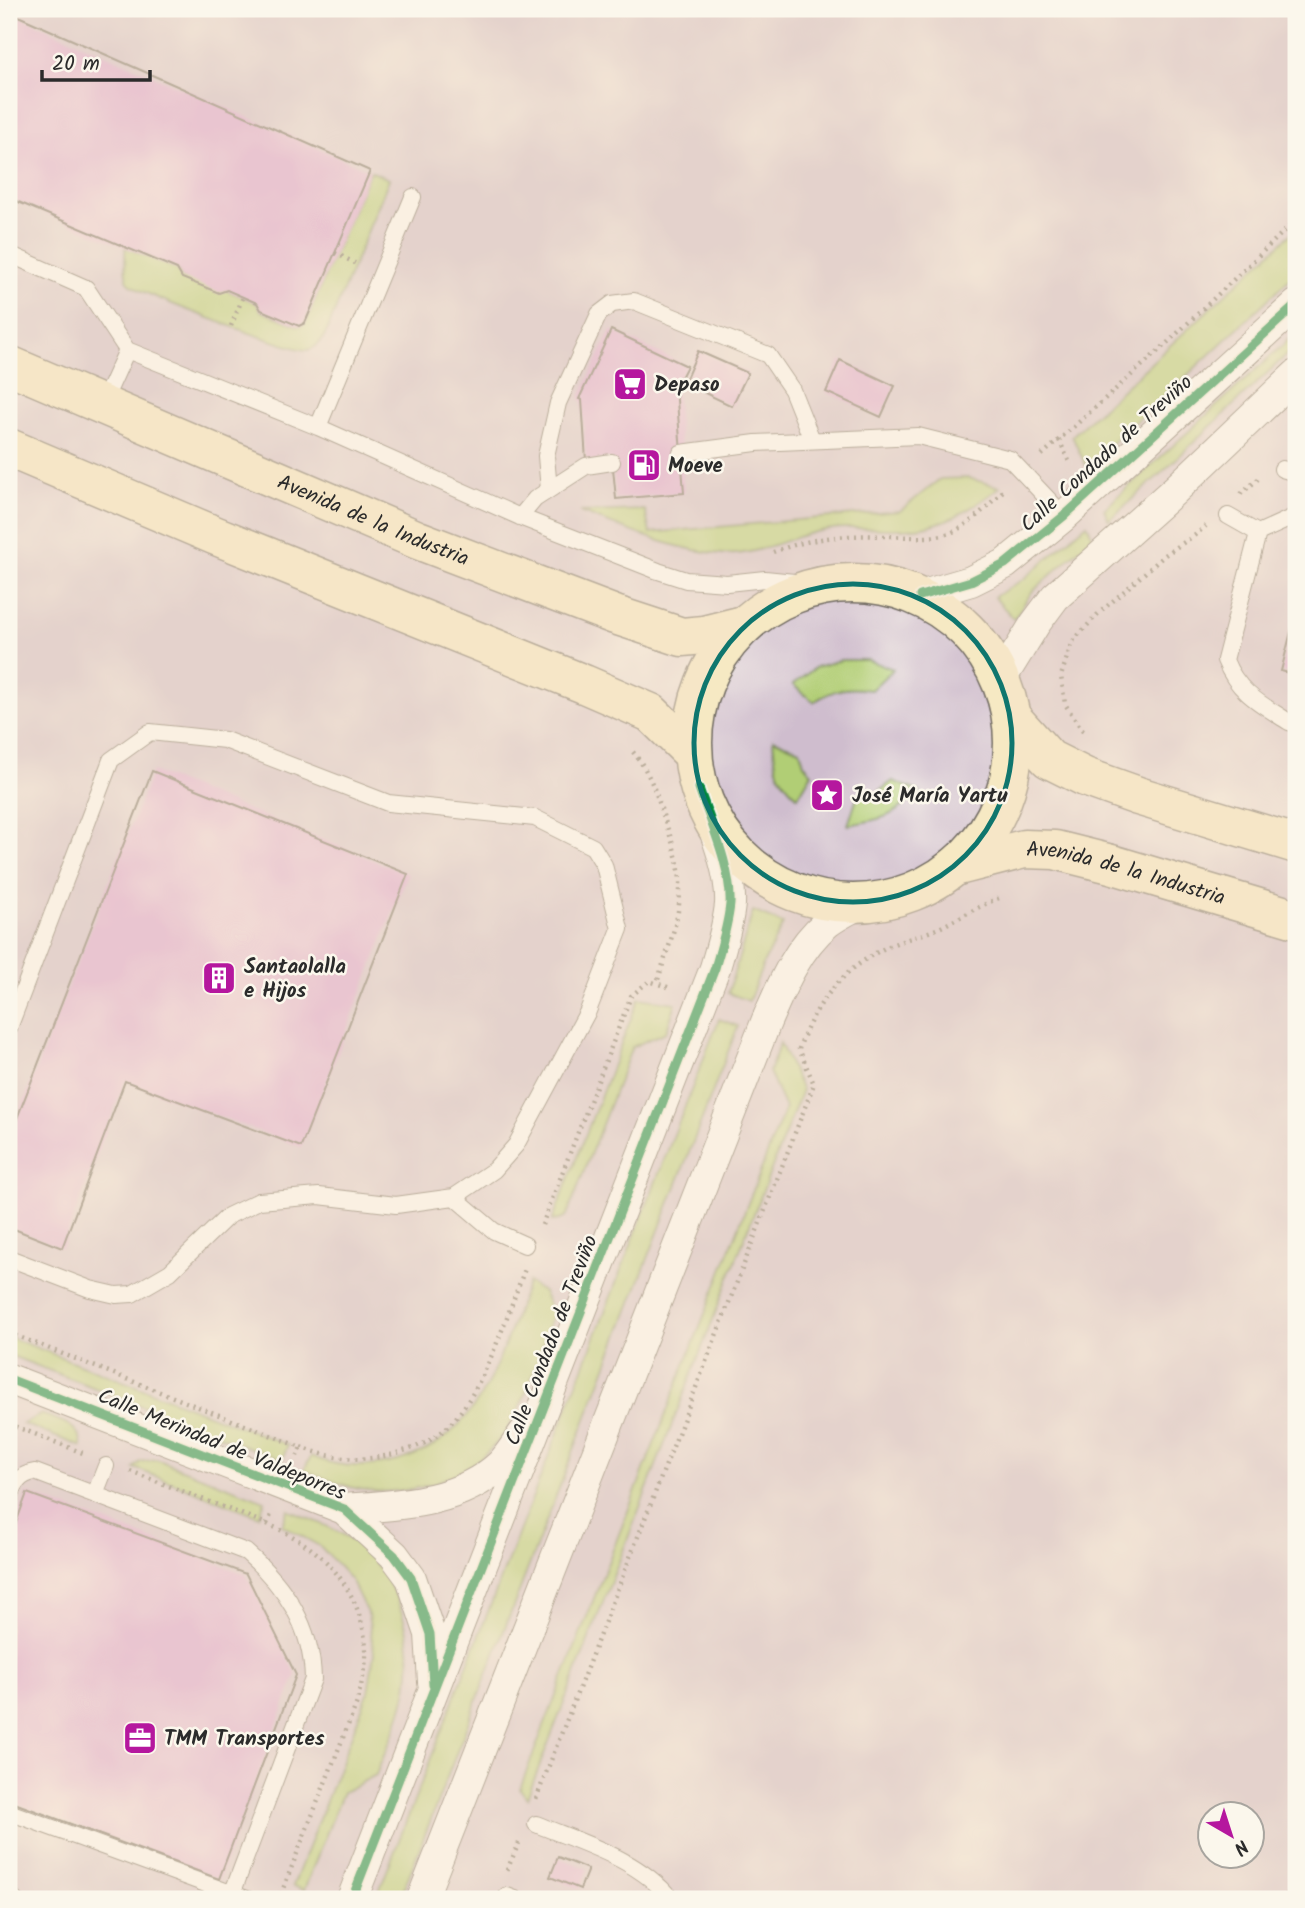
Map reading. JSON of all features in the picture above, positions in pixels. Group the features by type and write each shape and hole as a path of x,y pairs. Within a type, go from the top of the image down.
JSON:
{"main road":[{"name":"Avenida de la Industria","path":"9,365 418,540 615,615 682,637 704,635 744,625"},
{"path":"9,448 214,535 651,713 689,750"},
{"path":"853,582 881,584 920,596 974,635 1001,679 1012,718 1011,774 991,825 954,867 931,883 893,898 861,903 835,903 804,896 775,883 750,866 728,843 711,817 699,788 689,750 698,704 708,675 724,648 744,625 781,599 824,585 853,582"},
{"path":"1012,718 1049,759 1085,777 1296,844"},
{"name":"Avenida de la Industria","path":"954,867 1024,849 1055,850 1296,919"}],"street":[{"name":"Calle Condado de Treviño","path":"920,596 971,581 1005,565 1065,516 1296,305"},
{"path":"1001,679 1055,597 1175,490 1296,374"},
{"name":"Calle Condado de Treviño","path":"352,1899 703,1000 726,933 730,901 725,867 699,788"},
{"path":"422,1899 766,1022 787,975 810,940 828,922 861,903"},
{"name":"Calle Merindad de Valdeporres","path":"9,1379 344,1508 394,1555 411,1578 430,1634 434,1690"},
{"name":"Calle Merindad de Valdeporres","path":"344,1508 435,1498 470,1486 500,1465 543,1409"}],"lane":[{"path":"318,427 413,197"},
{"path":"9,254 86,288 127,350 318,427 520,517 686,580 718,583 765,579 824,585"},
{"path":"549,490 546,456 558,403 599,314 612,304 635,302 768,355 792,390 812,440"},
{"path":"102,405 127,350"},
{"path":"681,453 756,443 918,436 1010,459 1065,516"},
{"path":"520,517 535,499 586,467 612,462"},
{"path":"1224,513 1258,533"},
{"path":"1258,533 1289,519 1296,519"},
{"path":"1258,533 1225,660 1232,677 1248,696 1296,724"},
{"path":"9,1028 111,760 150,732 225,740 388,803 535,818 593,847 604,865 620,929 589,1011 516,1145 494,1170 454,1196 396,1205 319,1196 259,1201 228,1216 170,1272 132,1294 90,1289 9,1258"},
{"path":"454,1196 494,1231 525,1245"},
{"path":"95,1494 101,1462"},
{"path":"9,1500 14,1485 25,1474 36,1472 246,1552 267,1570 287,1597 306,1632 313,1655 313,1679 240,1896 9,1812"},
{"path":"530,1822 631,1866 663,1889 671,1899"},
{"path":"1292,1899 1296,1895"},
{"path":"9,1897 14,1899"}],"path":[{"path":"772,553 813,539 833,536 922,538 951,533 972,519 1165,345 1296,220"},
{"path":"335,253 355,263"},
{"path":"231,326 243,297"},
{"path":"1087,736 1065,704 1061,676 1072,642 1097,615 1165,555 1224,513 1262,475"},
{"path":"626,746 648,772 678,864 679,906 657,983"},
{"path":"509,1892 530,1822 814,1084 799,1049 811,1019 831,988 853,968 884,948 938,928 1011,893"},
{"path":"9,1424 101,1462"}],"highlighted area":[{"path":"853,582 908,591 974,635 1001,679 1012,718 1011,774 991,825 954,867 931,883 861,903 804,896 750,866 711,817 689,750 698,704 724,648 781,599"}],"shaded area":[{"path":"9,9 1296,9 1296,1899 9,1899"}],"green space":[{"path":"370,171 389,179 324,338 317,346 307,350 274,341 160,299 128,281 125,247 177,269 182,278 227,290 257,303 261,311 299,326 305,323"},
{"path":"1296,229 1296,273 1086,466 1072,436"},
{"path":"1296,333 1296,346 1109,520 1104,509"},
{"path":"968,478 1000,487 967,510 931,525 904,529 830,529 747,553 722,554 686,548 632,532 580,512 645,510 650,533 900,511 940,479"},
{"path":"1087,524 1093,537 1032,592 1014,619 994,597 1024,579"},
{"path":"841,660 867,660 893,669 871,690 841,690 814,702 793,685 816,667"},
{"path":"773,739 800,750 804,764 812,773 798,797 781,778"},
{"path":"893,781 920,792 887,816 848,825 858,795 877,793"},
{"path":"753,911 783,924 749,1001 728,993"},
{"path":"639,998 676,1003 666,1032 632,1047 567,1215 552,1221"},
{"path":"719,1019 738,1026 400,1899 376,1899"},
{"path":"780,1043 802,1090 527,1798 520,1789 522,1783 785,1108 769,1072"},
{"path":"528,1282 543,1292 553,1313 520,1406 502,1436 487,1452 470,1466 451,1476 409,1489 357,1489 304,1470 311,1456 349,1466 389,1463 420,1453 446,1437 466,1417 482,1394 507,1340"},
{"path":"9,1337 288,1445 282,1460 9,1355"},
{"path":"41,1414 73,1428 82,1447 23,1424"},
{"path":"156,1459 265,1501 259,1516 134,1468 140,1462"},
{"path":"288,1510 344,1535 374,1562 386,1578 402,1614 409,1654 406,1694 397,1725 376,1775 343,1792 304,1890 293,1886 368,1693 374,1653 368,1615 351,1580 321,1547 282,1525"}],"building":[{"path":"9,12 370,171 305,323 299,326 261,310 257,303 227,290 219,293 182,278 177,269 9,198"},
{"path":"611,330 687,366 676,387 684,493 616,499 612,458 586,461 582,400 579,399"},
{"path":"698,351 748,373 732,406 684,383"},
{"path":"840,360 895,386 881,417 826,392"},
{"path":"1296,616 1296,675 1281,671"},
{"name":"Santaolalla e Hijos","path":"152,771 408,874 301,1147 125,1081 62,1248 9,1227 9,1139"},
{"name":"TMM Transportes","path":"27,1493 246,1574 296,1675 219,1879 9,1801 9,1542"},
{"path":"558,1857 588,1869 580,1889 550,1877"}],"cycle path":[{"path":"920,596 971,581 1005,564 1064,516 1296,305"},
{"path":"352,1899 715,968 728,920 730,890 719,845 699,788"},
{"path":"9,1379 344,1509 394,1555 411,1578 430,1634 433,1685"}],"place":[{"name":"Depaso","path":"630,384"},
{"name":"Moeve","path":"644,465"},
{"name":"José María Yartu","path":"827,795"},
{"name":"Santaolalla e Hijos","path":"219,978"},
{"name":"TMM Transportes","path":"140,1738"}]}
